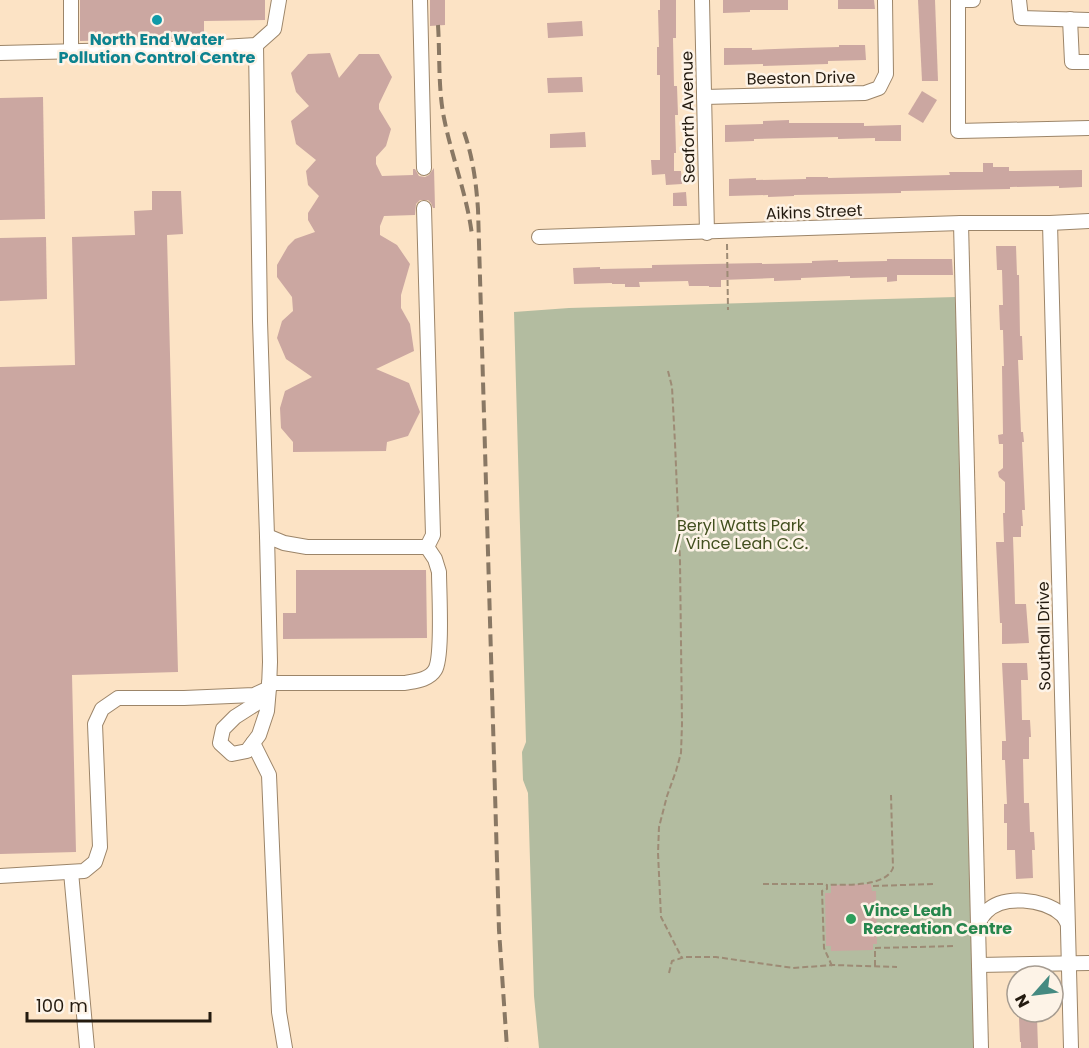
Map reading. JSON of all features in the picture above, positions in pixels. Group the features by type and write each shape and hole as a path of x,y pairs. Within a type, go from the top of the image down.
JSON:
{"street":[{"path":"70,0 71,50"},
{"path":"0,53 256,45 274,29 279,0"},
{"path":"420,0 424,168"},
{"name":"Seaforth Avenue","path":"702,0 707,233"},
{"name":"Beeston Drive","path":"704,97 865,93 879,88 886,74 885,0"},
{"path":"973,0 958,0 958,131 1089,128"},
{"path":"1019,0 1021,18 1089,20"},
{"path":"1070,19 1072,62 1089,62"},
{"path":"256,45 270,662 269,685 267,711 259,735 247,751 232,754 220,743 223,729 235,717 257,703 269,685"},
{"path":"424,208 433,535 427,547"},
{"name":"Aikins Street","path":"539,237 1089,221"},
{"name":"Southall Drive","path":"1050,223 1071,1048"},
{"path":"961,224 981,1048"},
{"path":"267,536 284,543 307,547 427,547"},
{"path":"0,876 84,871 95,862 100,847 95,724 102,709 118,698 254,695 269,685 405,683 423,680 434,671 439,656 439,572 435,559 427,547"},
{"path":"253,743 269,776 279,1012 285,1048"},
{"path":"70,872 87,1048"},
{"path":"978,924 986,912 995,905 1020,900 1043,904 1061,914 1067,922"},
{"path":"979,965 1089,963"}],"path":[{"path":"726,232 728,310"},
{"path":"668,371 672,387 676,466 682,628 682,724 681,753 659,827 658,853 662,917 682,958"},
{"path":"763,884 827,885 876,882 891,873 891,795"},
{"path":"873,886 933,884"},
{"path":"827,885 827,889 822,891 824,948 832,966"},
{"path":"875,966 875,948 956,946"},
{"path":"669,973 672,961 682,958 716,957 793,968 897,967"}],"green space":[{"name":"Beryl Watts Park / Vince Leah C.C.","path":"956,297 976,1048 539,1048 534,996 528,793 523,780 522,752 526,742 514,312 569,308"}],"building":[{"name":"North End Water Pollution Control Centre","path":"80,0 265,0 265,20 204,21 204,38 80,41"},
{"path":"430,0 445,0 445,25 430,26"},
{"path":"660,0 676,0 676,38 673,38 674,86 677,86 678,115 675,115 674,171 681,171 682,184 666,185 665,174 652,175 651,160 660,160 660,75 657,75 657,47 659,47"},
{"path":"723,0 788,0 788,10 723,13"},
{"path":"838,0 874,0 875,9 838,9"},
{"path":"918,0 935,0 938,81 922,81"},
{"path":"582,21 583,36 548,38 547,23"},
{"path":"839,45 865,45 866,60 828,61 828,64 724,65 724,48 752,48 752,50 839,47"},
{"path":"330,53 339,78 359,54 379,54 392,77 379,104 379,109 391,129 386,146 376,157 376,164 382,176 413,175 413,169 415,169 419,176 425,177 434,168 435,208 428,200 420,200 416,204 415,215 384,216 380,226 380,235 397,245 410,264 401,295 401,308 410,324 414,351 376,369 409,383 420,412 408,436 387,442 386,451 293,452 293,442 281,428 280,408 285,391 312,377 286,359 277,338 282,321 293,311 292,297 277,277 277,265 295,239 315,232 308,220 308,213 319,196 308,185 306,171 316,160 296,144 291,121 309,106 296,92 291,73 308,54"},
{"path":"582,77 583,92 548,93 547,78"},
{"path":"922,91 937,100 923,123 908,114"},
{"path":"43,97 45,219 0,220 0,98"},
{"path":"789,120 789,123 901,125 901,141 875,141 875,138 838,139 838,137 725,142 725,125 763,124 763,121"},
{"path":"585,132 586,147 550,148 550,134"},
{"path":"983,163 993,163 993,167 1009,167 1009,171 1082,170 1082,187 1010,187 1010,189 768,197 768,195 729,196 729,179 950,175 949,172 983,172"},
{"path":"152,191 181,191 183,234 167,235 178,672 72,675 76,852 0,854 0,367 75,365 72,237 135,235 134,211 152,210"},
{"path":"686,192 687,206 673,206 673,193"},
{"path":"46,237 47,299 0,301 0,238"},
{"path":"996,246 1016,246 1017,275 1019,275 1020,336 1022,336 1023,360 1018,360 1021,432 1023,432 1024,442 1022,442 1025,510 1022,510 1021,537 1013,537 1015,604 1026,604 1029,643 1002,644 1002,623 1000,623 996,542 1004,542 1005,482 999,477 998,472 1003,468 1003,444 999,444 998,435 1003,434 1002,366 1004,366 1003,330 1000,330 999,305 1003,305 1002,270 997,270"},
{"path":"887,259 952,259 953,275 897,275 897,281 887,282 887,277 850,278 850,276 774,281 774,278 721,280 721,287 689,286 688,281 639,282 640,287 625,287 625,284 612,283 574,284 573,268 652,268 652,265 812,263 812,261 838,260 838,262 887,261"},
{"path":"296,570 426,570 427,638 283,639 283,613 296,613"},
{"path":"1002,663 1027,663 1028,680 1021,680 1022,720 1030,720 1031,737 1029,737 1029,759 1023,759 1024,803 1029,803 1030,832 1034,832 1033,878 1016,879 1015,850 1007,850 1007,823 1004,823 1004,804 1007,804 1005,760 1002,760 1002,741 1006,741"},
{"name":"Vince Leah Recreation Centre","path":"871,884 872,891 876,891 877,944 873,944 873,950 831,951 831,946 826,946 825,893 831,893 831,885"},
{"path":"1019,1024 1037,1024 1038,1048 1021,1048"}],"railway":[{"path":"438,25 442,107 467,205 472,235"},
{"path":"464,132 474,170 478,209 499,930 507,1048"}],"place":[{"name":"North End Water Pollution Control Centre","path":"157,20"},
{"name":"Vince Leah Recreation Centre","path":"851,919"}]}
